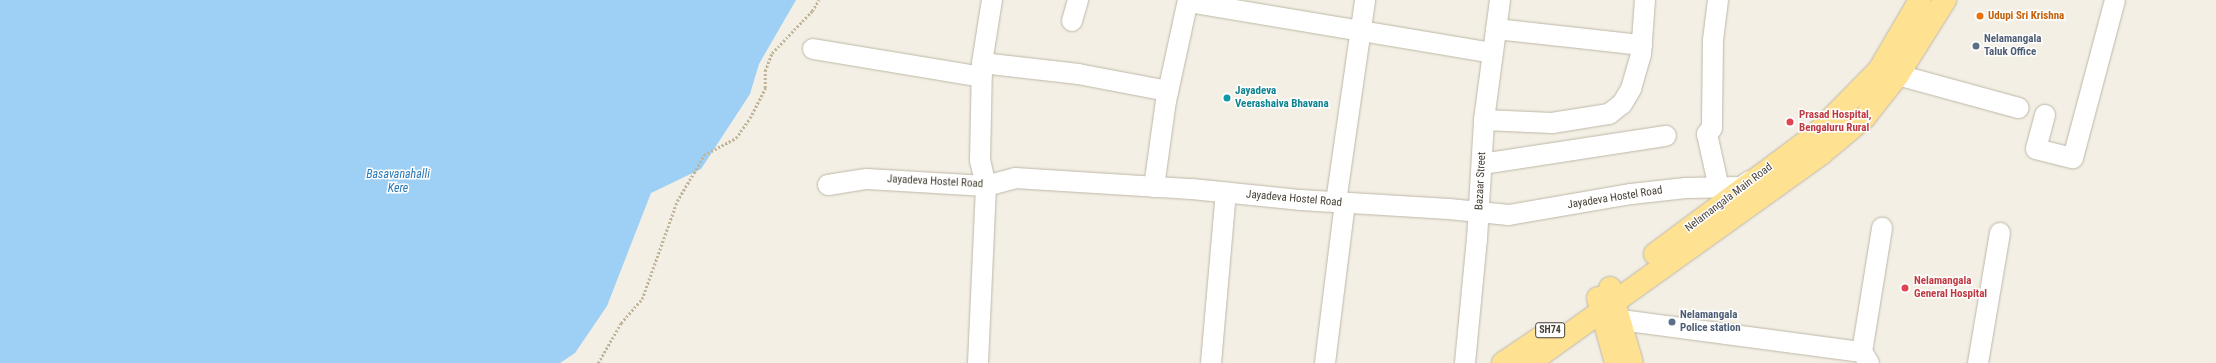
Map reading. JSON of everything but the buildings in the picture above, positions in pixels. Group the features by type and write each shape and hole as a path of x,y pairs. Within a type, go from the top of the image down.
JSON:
{"main road":[{"name":"Nelamangala Main Road","path":"1503,363 1609,303 1756,177 1815,135 1880,70 1920,0"},
{"path":"1609,303 1822,153 1864,118 1898,75 1945,0"},
{"path":"1609,303 1616,363"},
{"path":"1609,303 1632,363"},
{"name":"SH74","path":"1529,363 1609,303"}],"street":[{"path":"978,363 986,186 980,160 982,70 992,0"},
{"path":"1072,21 1078,0"},
{"path":"1325,363 1358,32 1365,0"},
{"name":"Bazaar Street","path":"1465,363 1479,214 1484,120 1500,0"},
{"path":"1484,120 1552,123 1609,114 1622,104 1631,89 1642,46 1645,0"},
{"path":"1718,0 1713,40 1712,128 1707,134 1719,188"},
{"path":"2045,115 2036,149 2073,158 2115,0"},
{"path":"1154,187 1168,91 1188,1 1358,32 1493,53"},
{"path":"1496,29 1642,46"},
{"path":"813,49 982,70 1078,74 1168,91"},
{"path":"1898,75 2019,108"},
{"path":"1482,164 1666,136"},
{"name":"Jayadeva Hostel Road","path":"828,185 866,179 986,186 1015,178 1154,187 1340,203 1449,209 1479,214 1509,215 1631,194 1741,187 1756,177"},
{"path":"1212,363 1226,193"},
{"path":"1609,303 1866,357 1882,228"},
{"path":"1978,363 2000,233"}],"path":[{"path":"598,363 622,323 642,299 674,208 704,155 736,138 750,118 765,88 765,71 772,53 812,11 818,0"}],"water":[{"name":"Basavanahalli Kere","path":"0,0 796,0 759,64 750,94 701,169 651,193 607,306 575,353 560,363 0,363"}],"place":[{"name":"Udupi Sri Krishna","path":"1980,16"},
{"name":"Nelamangala Taluk Office","path":"1976,46"},
{"name":"Jayadeva Veerashaiva Bhavana","path":"1227,98"},
{"name":"Prasad Hospital, Bengaluru Rural","path":"1790,122"},
{"name":"Nelamangala General Hospital","path":"1905,288"},
{"name":"Nelamangala Police station","path":"1672,322"}]}
